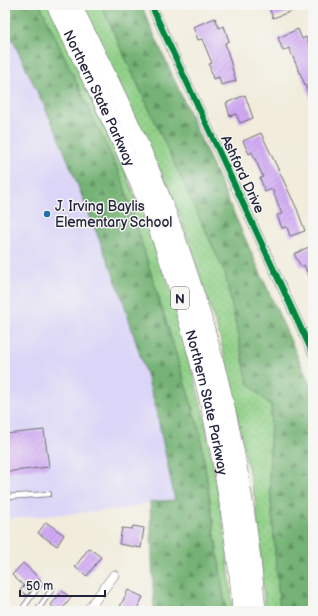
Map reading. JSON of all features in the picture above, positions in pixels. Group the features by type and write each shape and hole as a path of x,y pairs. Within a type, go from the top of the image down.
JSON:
{"highway":[{"name":"Northern State Parkway","path":"55,5 111,121 138,183 162,244 182,304 210,408 222,466 232,529 241,611"},
{"name":"Northern State Parkway","path":"73,5 148,161 180,246 203,315 229,416 242,482 254,570 257,611"}],"street":[{"name":"Ashford Drive","path":"151,5 313,354"},
{"path":"87,611 114,575"}],"lane":[{"path":"5,497 49,494"},
{"path":"21,611 40,584"},
{"path":"37,611 52,590"}],"shaded area":[{"name":"J. Irving Baylis Elementary School","path":"5,24 57,133 121,294 154,400 175,500 150,502 125,509 5,519"}],"green space":[{"path":"5,5 40,5 122,179 200,432 226,611 154,611 150,502 175,500 154,400 121,294 57,133 5,24"},
{"path":"40,5 50,5 112,137 170,287 204,416 225,533 233,611 226,611 200,432 122,179"},
{"path":"81,5 101,5 225,273 248,383 271,406 269,477 280,611 265,611 255,500 220,337 177,207"},
{"path":"101,5 141,5 313,391 313,611 280,611 269,477 271,406 248,383 225,273"}],"building":[{"path":"268,5 306,5 306,6 273,18"},
{"path":"215,18 219,28 224,26 229,41 225,43 236,81 221,85 219,77 213,79 209,64 212,63 202,39 198,40 193,27"},
{"path":"298,29 302,39 306,37 313,52 313,103 289,48 283,51 278,38"},
{"path":"245,95 253,118 240,123 236,114 230,116 226,103"},
{"path":"261,133 297,209 305,231 290,236 287,227 282,228 277,215 282,214 272,189 265,192 260,178 263,177 252,152 249,154 243,141"},
{"path":"313,245 313,285 304,265 301,267 294,254"},
{"path":"44,430 49,467 5,472 5,434"},
{"path":"46,522 64,535 57,546 38,533"},
{"path":"133,526 144,528 141,548 119,544 122,528 132,529"},
{"path":"89,548 101,557 87,576 75,567"},
{"path":"23,563 41,580 37,582 27,596 20,590 24,586 12,575"},
{"path":"128,590 143,597 136,611 118,611"},
{"path":"62,591 71,598 61,611 58,611 51,605"}],"cycle path":[{"path":"151,5 313,354"}],"place":[{"name":"J. Irving Baylis Elementary School","path":"47,214"}]}
